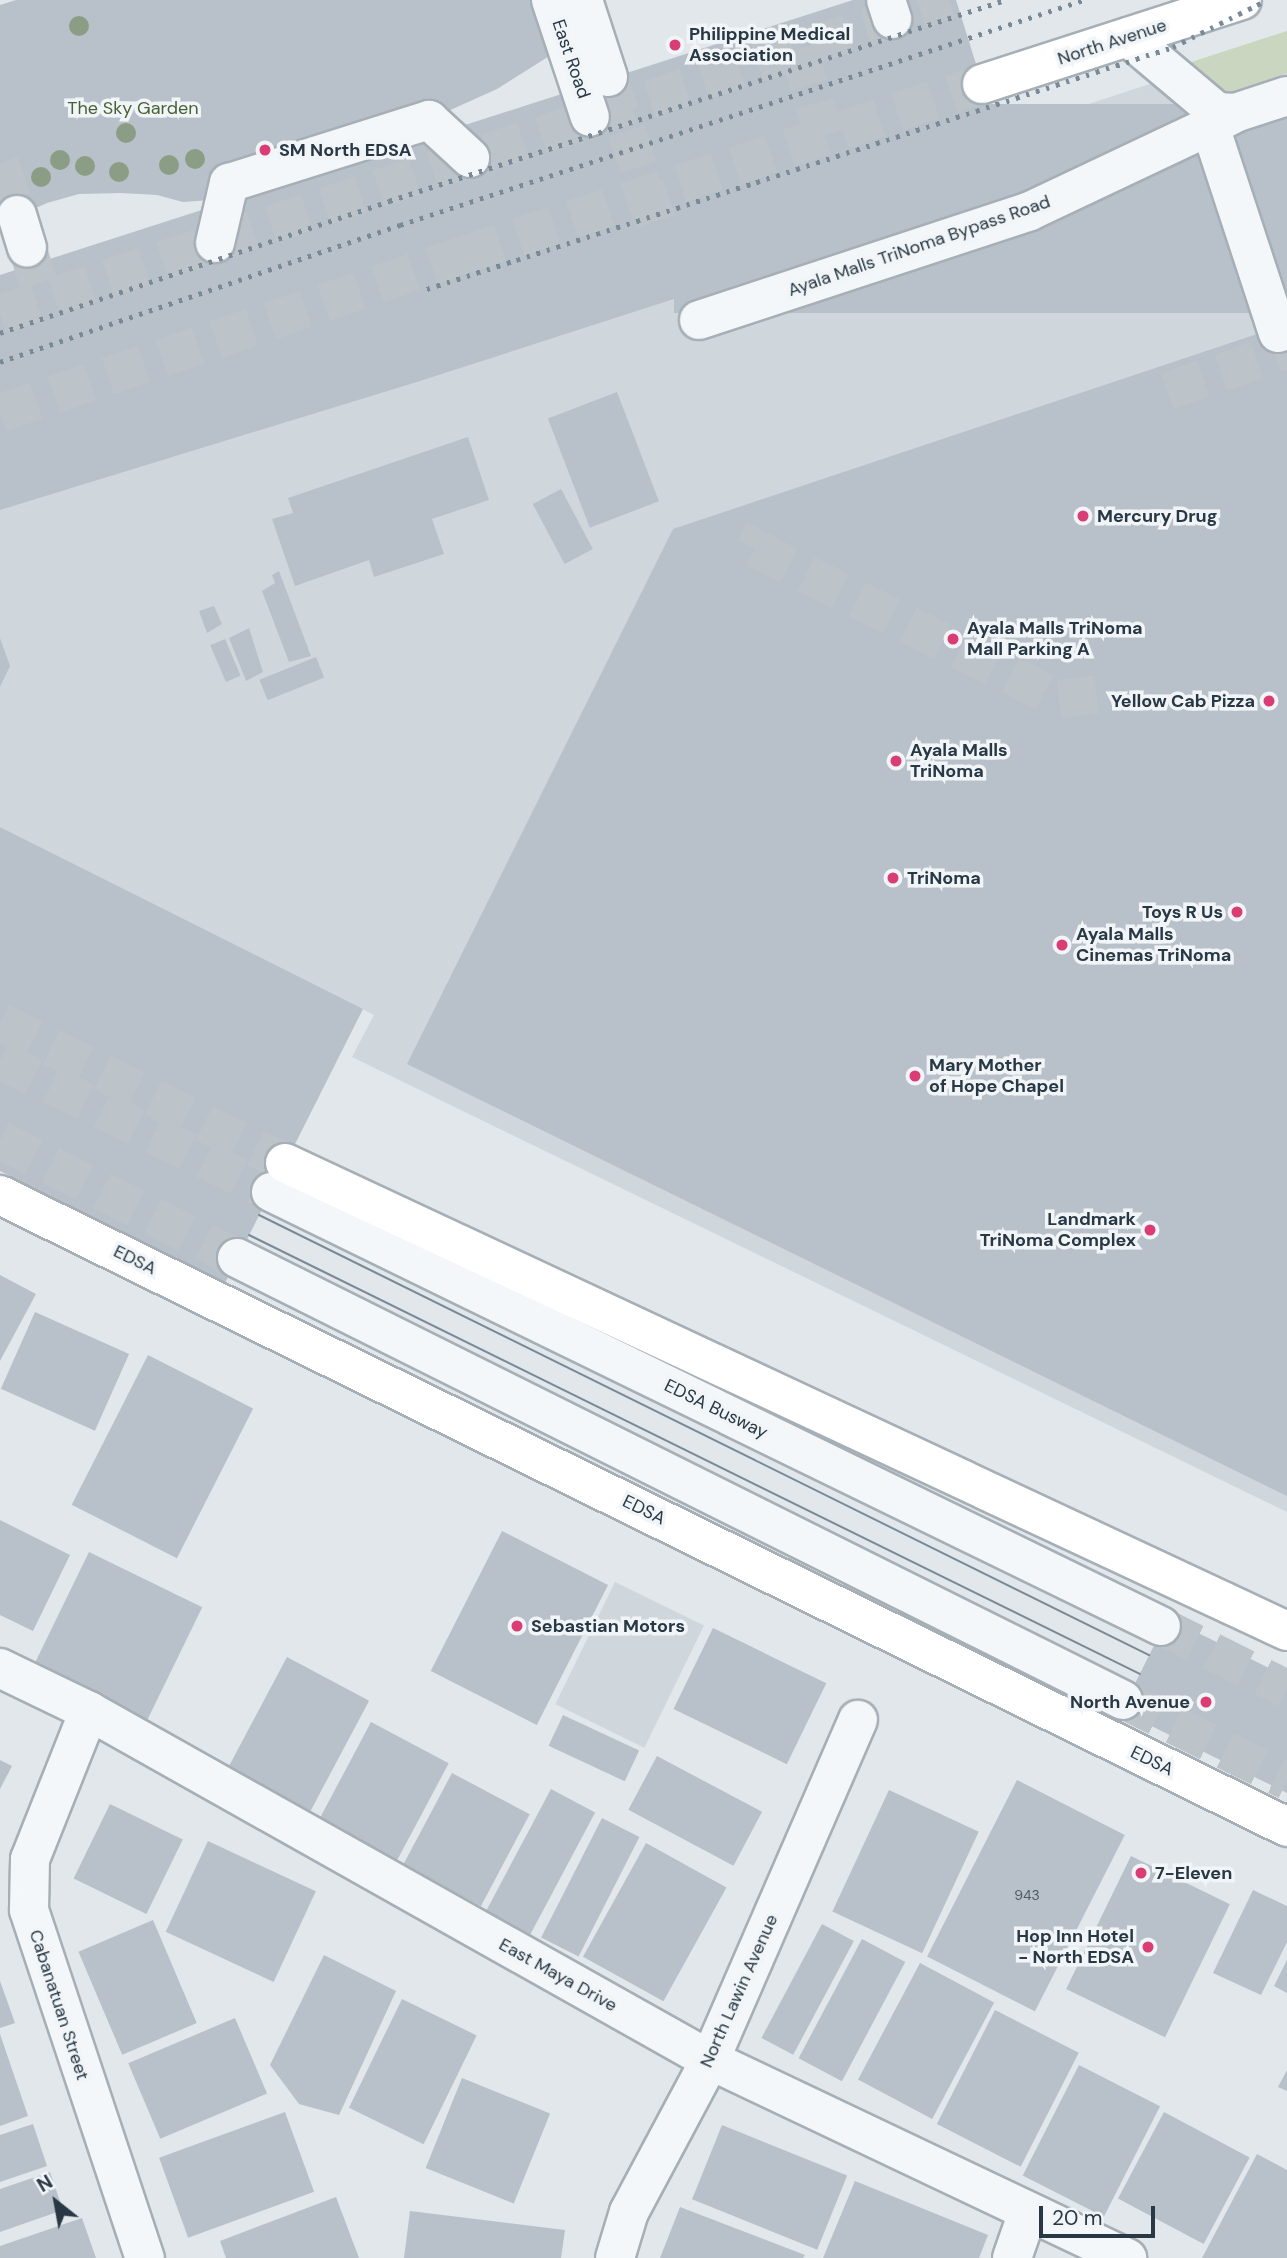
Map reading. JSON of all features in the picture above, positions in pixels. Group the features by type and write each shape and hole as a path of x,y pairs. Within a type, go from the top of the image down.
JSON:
{"main road":[{"name":"North Avenue","path":"982,84 1242,0"},
{"path":"278,1177 1287,1631"},
{"name":"EDSA","path":"0,1195 1287,1828"}],"street":[{"name":"East Road","path":"551,0 590,117"},
{"name":"East Road","path":"583,0 608,77"},
{"path":"1128,37 1217,112 1222,120 1278,333"},
{"name":"Ayala Malls TriNoma Bypass Road","path":"699,320 1030,211 1222,120 1287,96"},
{"path":"215,243 229,183 429,120 470,158"},
{"name":"EDSA Busway","path":"278,1177 1161,1626"},
{"path":"237,1258 1123,1700"},
{"name":"East Maya Drive","path":"0,1668 89,1711 710,2060 1127,2258"},
{"name":"Cabanatuan Street","path":"89,1711 30,1859 29,1910 145,2258"},
{"name":"North Lawin Avenue","path":"615,2258 629,2212 710,2060 858,1720"},
{"path":"1012,2258 1028,2212"}],"shaded area":[{"name":"Ayala Malls TriNoma","path":"1287,39 1287,1512 352,1057 374,1015 0,827 0,461"},
{"path":"615,1582 704,1625 644,1748 555,1704"}],"green space":[{"path":"1287,31 1287,73 1217,97 1179,66"}],"building":[{"name":"The Sky Garden","path":"16,0 531,0 551,55 497,89 395,135 211,200 183,202 157,195 79,194 47,203 0,224 0,5"},
{"path":"853,0 956,0 1015,189 420,381 0,510 0,275"},
{"path":"674,104 1287,104 1287,313 674,313"},
{"name":"Ayala Malls TriNoma","path":"1287,324 1287,1496 407,1064 673,529"},
{"path":"617,392 659,501 590,528 548,419"},
{"path":"468,437 489,500 432,519 444,554 374,577 369,560 295,586 272,519 293,513 288,498"},
{"path":"561,489 593,549 565,564 533,504"},
{"path":"279,571 311,656 289,662 262,591 275,583 272,575"},
{"path":"214,606 222,624 207,633 199,611"},
{"path":"249,628 263,672 246,681 229,638"},
{"path":"0,638 10,666 0,687"},
{"path":"225,639 241,676 226,682 210,645"},
{"path":"316,657 324,677 268,700 259,680"},
{"path":"0,827 363,1009 225,1283 0,1171"},
{"path":"0,1275 36,1294 0,1361"},
{"path":"35,1312 129,1354 95,1431 1,1389"},
{"path":"148,1355 253,1409 177,1558 72,1505"},
{"path":"0,1520 70,1555 33,1631 0,1615"},
{"name":"Sebastian Motors","path":"502,1531 608,1585 537,1725 431,1671"},
{"path":"89,1552 202,1607 143,1729 29,1674"},
{"name":"North Avenue","path":"1168,1618 1287,1677 1287,1793 1121,1711"},
{"path":"713,1628 826,1683 787,1764 674,1709"},
{"path":"287,1657 369,1701 309,1814 227,1770"},
{"path":"563,1715 639,1750 625,1781 549,1746"},
{"path":"371,1722 449,1763 397,1861 319,1820"},
{"path":"657,1756 762,1812 733,1866 628,1810"},
{"path":"0,1760 12,1766 0,1789"},
{"path":"452,1773 530,1814 481,1906 403,1865"},
{"path":"1017,1780 1125,1835 1035,2011 927,1956"},
{"path":"551,1789 595,1812 527,1941 483,1917"},
{"path":"889,1790 979,1832 922,1953 832,1911"},
{"path":"110,1804 183,1840 146,1914 74,1879"},
{"path":"602,1818 639,1837 579,1956 541,1937"},
{"path":"208,1841 316,1891 274,1982 166,1932"},
{"path":"646,1843 726,1888 663,2001 583,1957"},
{"name":"Hop Inn Hotel - North EDSA","path":"1131,1856 1230,1904 1165,2037 1066,1989"},
{"path":"1253,1890 1287,1906 1287,1942 1261,1995 1213,1973"},
{"path":"153,1920 197,2023 122,2055 78,1952"},
{"path":"822,1924 854,1941 793,2055 761,2038"},
{"path":"862,1939 905,1962 842,2081 799,2058"},
{"path":"324,1955 396,1991 339,2115 299,2104 270,2065"},
{"path":"1287,1960 1287,1993 1274,1986"},
{"path":"920,1963 994,2002 932,2119 858,2080"},
{"path":"0,1981 15,2023 0,2028"},
{"path":"402,1999 477,2035 424,2144 349,2108"},
{"path":"995,2010 1079,2053 1021,2167 937,2124"},
{"path":"235,2018 267,2093 160,2139 128,2063"},
{"path":"0,2034 28,2116 0,2126"},
{"path":"1079,2065 1160,2106 1104,2217 1023,2175"},
{"path":"1287,2070 1287,2091 1278,2087"},
{"path":"462,2078 550,2114 514,2204 426,2168"},
{"path":"285,2112 314,2192 188,2238 159,2158"},
{"path":"1164,2112 1250,2158 1204,2244 1118,2199"},
{"path":"33,2124 47,2166 0,2182 0,2135"},
{"path":"722,2125 847,2176 817,2250 692,2199"},
{"path":"1257,2154 1287,2170 1287,2258 1202,2258"},
{"path":"50,2172 63,2210 0,2232 0,2189"},
{"path":"855,2181 988,2235 979,2258 823,2258"},
{"path":"336,2197 359,2258 226,2258 220,2241"},
{"path":"680,2207 805,2255 803,2258 660,2258"},
{"path":"410,2211 565,2230 561,2258 404,2258"},
{"path":"82,2218 96,2258 0,2258 0,2246"}],"tunnel":[{"path":"0,314 949,0"},
{"path":"798,49 824,135"},
{"path":"608,77 659,228"},
{"path":"0,413 464,255 982,84"},
{"path":"0,163 17,215"},
{"path":"27,247 44,300"},
{"path":"1167,391 1287,350"},
{"path":"764,531 755,549 1059,699 1097,694"},
{"path":"0,1022 285,1163"},
{"path":"0,1060 271,1192"},
{"path":"0,1140 237,1258"},
{"path":"1161,1626 1287,1689"},
{"path":"1123,1700 1287,1781"}],"tram line":[{"path":"259,1215 1149,1655"},
{"path":"249,1235 1140,1674"}],"railway":[{"path":"0,333 389,201 1005,0"},
{"path":"0,362 400,225 1084,0"},
{"path":"427,289 1173,47 1267,0"}],"place":[{"name":"Philippine Medical Association","path":"675,45"},
{"name":"SM North EDSA","path":"265,150"},
{"name":"Mercury Drug","path":"1083,516"},
{"name":"Ayala Malls TriNoma Mall Parking A","path":"953,639"},
{"name":"Yellow Cab Pizza","path":"1269,701"},
{"name":"Ayala Malls TriNoma","path":"896,761"},
{"name":"TriNoma","path":"893,878"},
{"name":"Toys R Us","path":"1237,912"},
{"name":"Ayala Malls Cinemas TriNoma","path":"1062,945"},
{"name":"Mary Mother of Hope Chapel","path":"915,1076"},
{"name":"Landmark TriNoma Complex","path":"1150,1230"},
{"name":"Sebastian Motors","path":"517,1626"},
{"name":"North Avenue","path":"1206,1702"},
{"name":"7-Eleven","path":"1141,1873"},
{"name":"Hop Inn Hotel - North EDSA","path":"1148,1947"}]}
